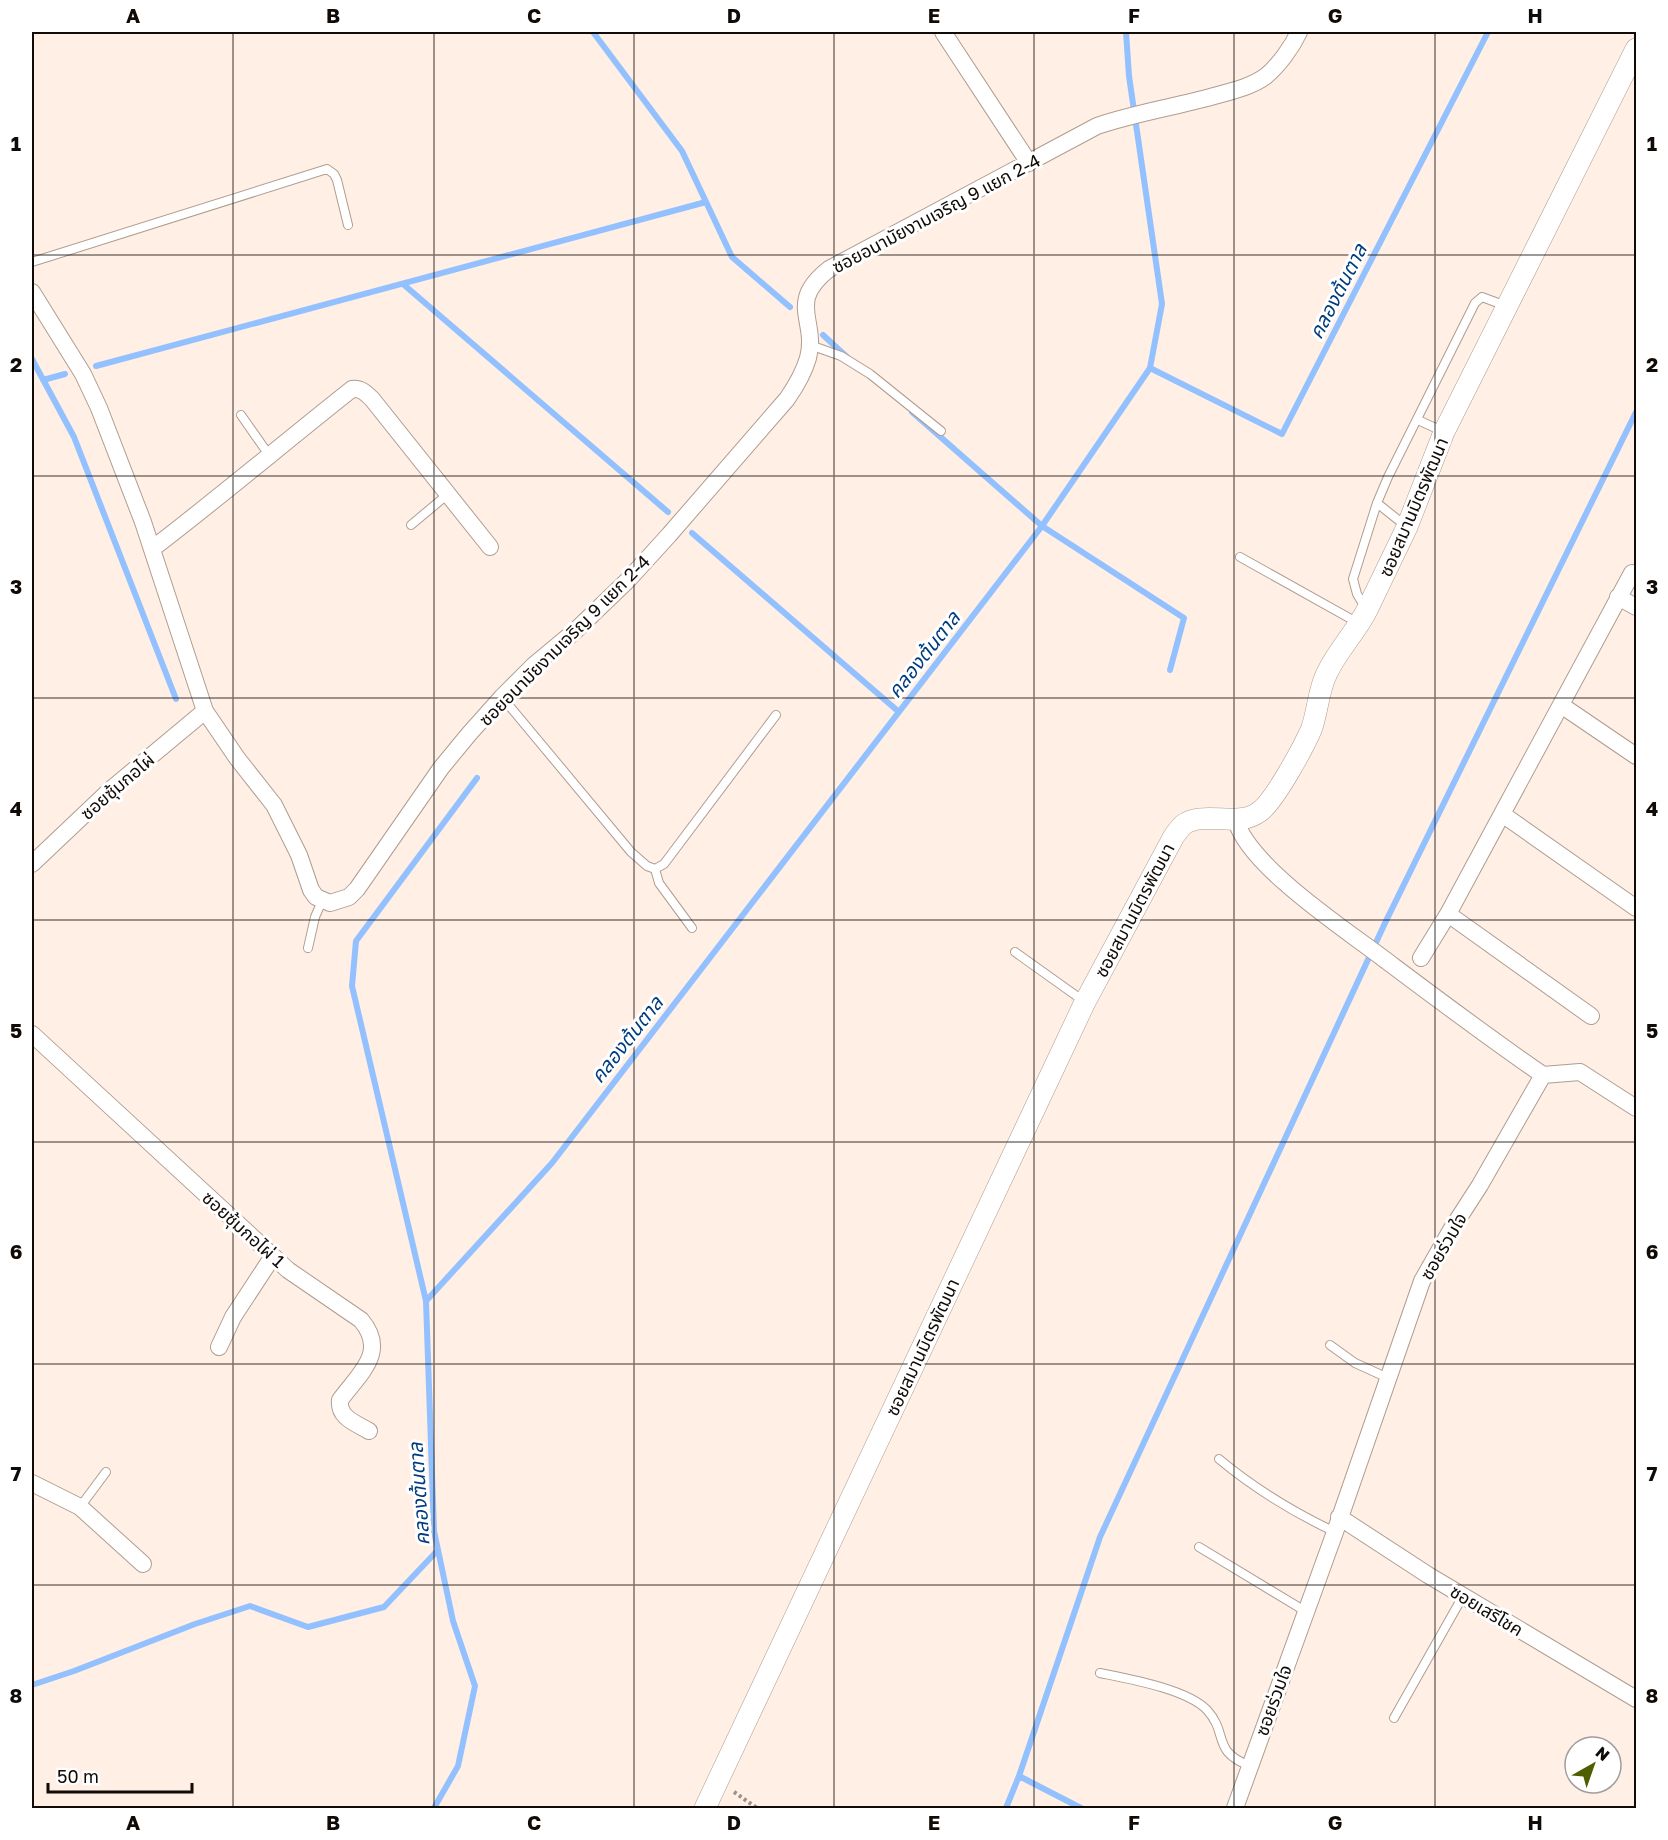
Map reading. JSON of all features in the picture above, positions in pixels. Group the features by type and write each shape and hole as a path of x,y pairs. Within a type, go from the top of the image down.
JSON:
{"street":[{"path":"943,32 1029,163"},
{"name":"ซอยอนามัยงามเจริญ 9 แยก 2-4","path":"322,900 330,903 340,901 357,890 441,768 502,697 533,666 575,632 669,535 787,399 808,358 810,345 804,310 812,285 829,269 1097,126 1125,116 1145,114 1248,86 1268,75 1299,32"},
{"name":"ซอยสมานมิตรพัฒนา","path":"705,1809 1085,1002 1174,836 1183,825 1217,818 1236,820 1252,817 1265,807 1286,776 1311,730 1326,673 1363,617 1407,527 1444,432 1636,49"},
{"path":"32,292 83,374 99,408 152,549 206,711 237,758 274,805 299,855 311,890 316,897 322,900"},
{"path":"152,549 352,389 357,388 372,399 490,547"},
{"path":"1421,958 1448,914 1632,573"},
{"path":"1618,597 1636,607"},
{"path":"1561,705 1636,756"},
{"name":"ซอยซุ้มกอไผ่","path":"32,864 109,791 206,711"},
{"path":"1502,814 1636,908"},
{"path":"1236,820 1238,829 1263,861 1300,896 1482,1033 1543,1075 1580,1072 1636,1108"},
{"path":"1448,914 1591,1016"},
{"name":"ซอยซุ้มกอไผ่ 1","path":"32,1034 288,1270 361,1320 370,1331 373,1342 371,1357 340,1400 339,1407 344,1416 369,1431"},
{"name":"ซอยร่วมใจ","path":"1235,1809 1422,1281 1543,1075"},
{"path":"219,1347 237,1310 273,1256"},
{"path":"32,1483 80,1507 143,1564"},
{"name":"ซอยเสรีโชค","path":"1337,1524 1428,1575 1636,1699"}],"lane":[{"path":"32,262 327,169 334,174 337,180 348,225"},
{"path":"1363,617 1353,579 1377,503 1478,298 1482,297 1507,306"},
{"path":"810,345 841,356 870,374 941,431"},
{"path":"241,415 269,455"},
{"path":"1418,420 1444,432"},
{"path":"411,525 448,494"},
{"path":"1377,503 1407,527"},
{"path":"1240,557 1363,617"},
{"path":"502,697 631,852 647,866 655,869 664,864 776,715"},
{"path":"655,869 659,883 692,928"},
{"path":"308,948 315,917 322,900"},
{"path":"1015,952 1085,1002"},
{"path":"1329,1345 1355,1363 1388,1378"},
{"path":"1220,1459 1294,1513 1337,1524"},
{"path":"80,1507 106,1472"},
{"path":"1199,1547 1305,1611"},
{"path":"1394,1718 1463,1596"},
{"path":"1100,1673 1140,1682 1196,1700 1210,1714 1227,1754 1236,1761 1250,1766"}],"path":[{"path":"719,1781 757,1809"}],"waterway":[{"path":"593,32 682,151 732,257 790,307"},
{"name":"คลองต้นตาล","path":"1126,32 1129,76 1162,304 1150,368"},
{"name":"คลองต้นตาล","path":"434,1808 458,1766 475,1686 453,1621 434,1531 426,1301 552,1163 1042,526 1150,368 1282,434 1488,32"},
{"path":"96,366 706,202"},
{"path":"403,284 668,512"},
{"path":"823,335 847,357"},
{"path":"32,359 74,437 176,699"},
{"path":"43,380 65,374"},
{"path":"912,412 1042,526 1184,618 1170,670"},
{"path":"1006,1808 1100,1537 1385,923 1636,412"},
{"path":"692,533 899,712"},
{"path":"426,1301 352,986 356,941 477,778"},
{"path":"32,1685 195,1624 250,1606 308,1627 384,1607 438,1550"},
{"path":"1019,1776 1081,1808"}]}
